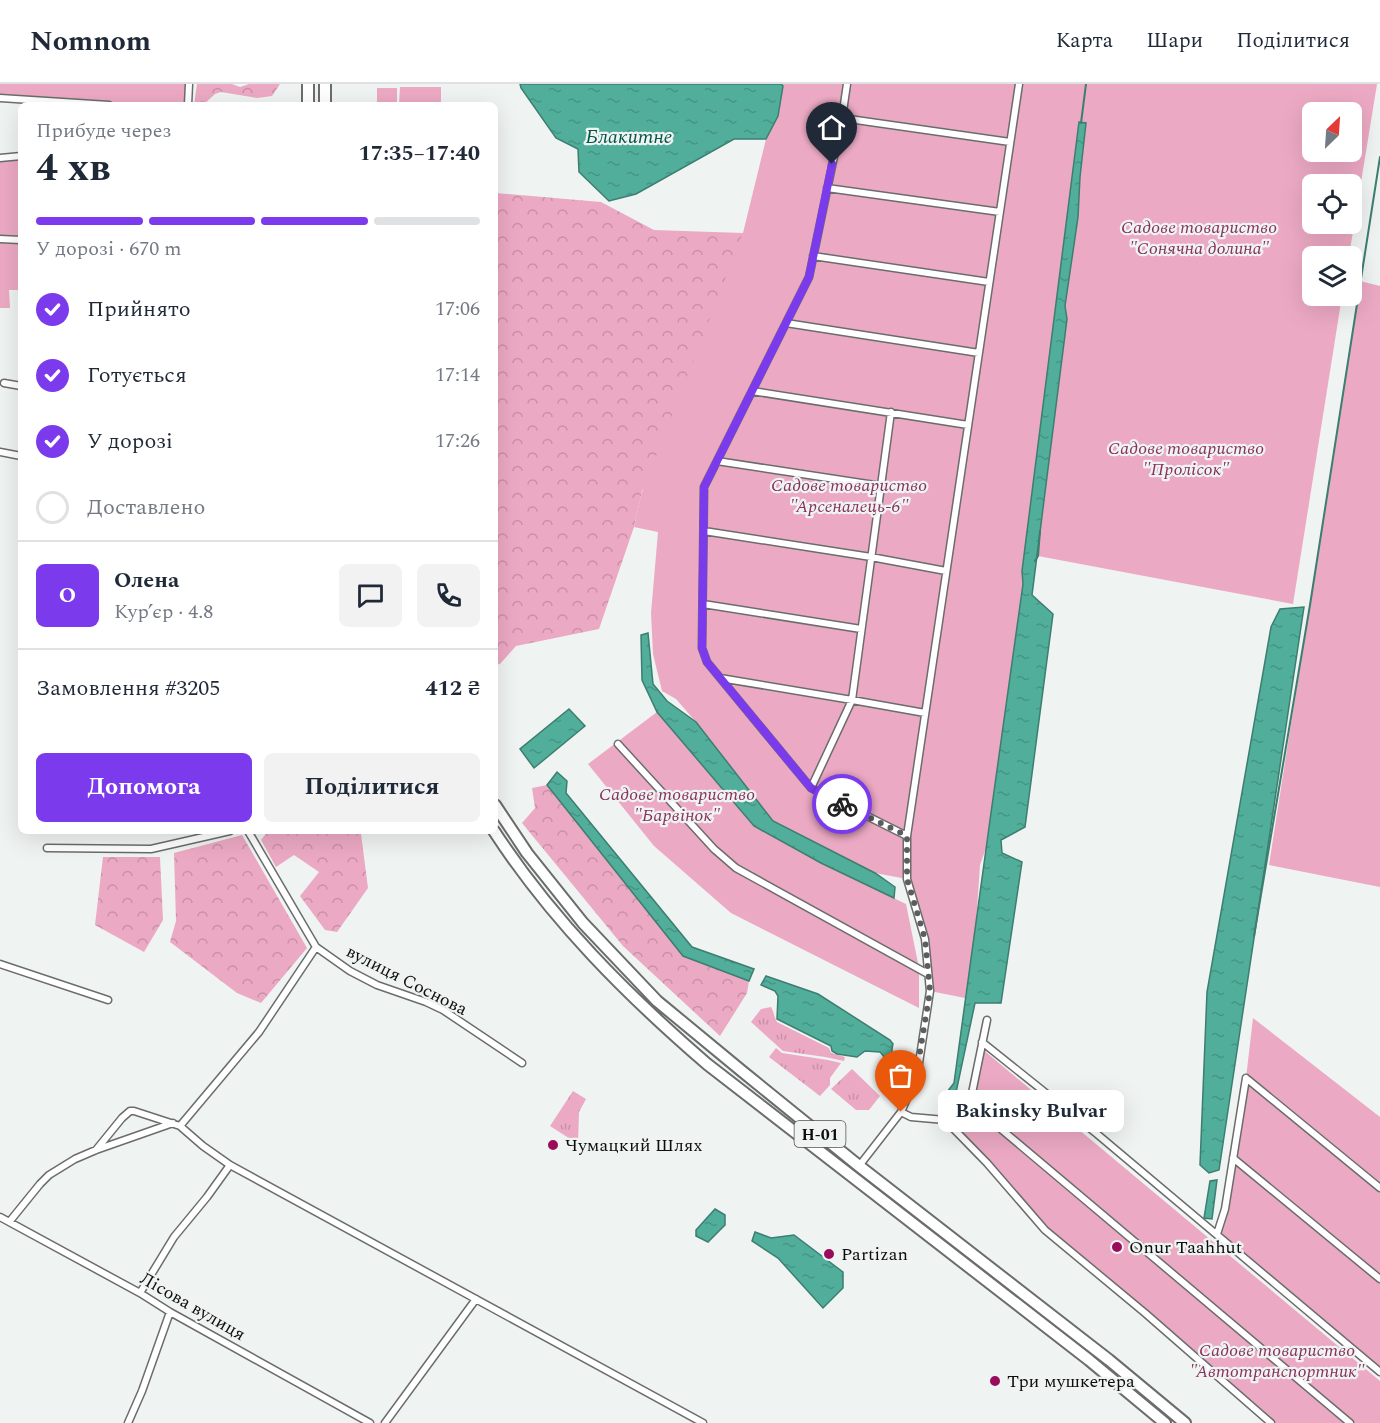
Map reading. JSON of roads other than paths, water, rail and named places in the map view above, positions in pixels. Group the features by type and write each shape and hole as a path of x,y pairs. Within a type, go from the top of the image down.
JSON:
{"main road":[{"path":"308,84 308,102"},
{"path":"325,84 325,102"},
{"name":"Н-01","path":"498,810 527,853 583,923 657,1000 859,1166 1101,1353 1185,1423"},
{"name":"Н-01","path":"496,834 536,890 573,935 662,1024 716,1070 1081,1353 1165,1423"}],"street":[{"path":"188,102 189,84"},
{"path":"847,84 809,277 704,487 702,648 707,662 811,788 907,836"},
{"path":"859,1166 901,1112 916,1076 930,991 925,939 907,879 907,836 1019,84"},
{"path":"0,98 62,102"},
{"path":"842,118 1010,142"},
{"path":"0,158 18,156"},
{"path":"827,188 1000,212"},
{"path":"0,239 18,240"},
{"path":"813,256 989,282"},
{"path":"786,323 979,353"},
{"path":"4,383 18,385"},
{"path":"752,391 968,425"},
{"path":"811,788 852,700 891,412"},
{"path":"0,452 18,455"},
{"path":"717,461 881,486"},
{"path":"704,531 946,571"},
{"path":"703,604 861,629"},
{"path":"720,678 925,713"},
{"path":"618,744 714,849 736,868 928,974"},
{"path":"47,848 151,849 217,834"},
{"path":"10,1221 49,1175 75,1159 96,1150 177,1125 259,1032 316,947 250,834"},
{"name":"вулиця Соснова","path":"316,947 350,971 377,985 442,1010 522,1064"},
{"path":"2,962 108,1000"},
{"path":"901,1112 911,1117 945,1120 960,1116 970,1103 987,1020"},
{"path":"982,1042 1097,1134 1380,1372"},
{"path":"1217,1234 1225,1209 1246,1078 1380,1188"},
{"path":"970,1103 1350,1423"},
{"path":"96,1150 130,1111 142,1112 177,1125 230,1166 703,1423"},
{"path":"945,1120 987,1163 1045,1230 1145,1313 1271,1423"},
{"path":"1233,1158 1380,1279"},
{"path":"140,1293 174,1237 230,1166"},
{"name":"Лісова вулиця","path":"0,1217 370,1423"},
{"path":"385,1423 476,1299"},
{"path":"128,1423 170,1312"}],"water":[{"name":"Блакитне","path":"520,84 781,84 783,86 778,116 766,139 734,139 636,194 609,201 579,172 578,149 556,138"},
{"path":"1079,122 1086,123 1078,217 1065,306 1067,319 1032,595 1053,614 1025,827 1001,840 1002,853 1022,862 1001,1003 975,1003 954,1102 940,1101 954,1083 1023,584 1022,571"},
{"path":"1304,607 1219,1170 1209,1173 1200,1165 1207,992 1271,627 1280,609"},
{"path":"648,633 653,684 667,701 696,722 773,821 875,873 895,887 894,898 821,863 754,826 657,712 642,680 641,635"},
{"path":"569,709 585,726 534,768 520,749"},
{"path":"557,772 567,781 566,793 692,947 754,969 749,981 683,956 547,785"},
{"path":"766,976 818,994 890,1040 893,1044 892,1059 896,1076 906,1091 902,1098 893,1086 886,1061 880,1052 865,1051 857,1057 837,1054 832,1051 831,1046 777,1019 778,996 775,991 761,985"},
{"path":"1217,1180 1212,1219 1204,1218 1210,1181"},
{"path":"715,1209 725,1215 725,1225 708,1242 696,1236 696,1230"},
{"path":"755,1232 771,1238 794,1235 843,1272 843,1288 823,1308 778,1258 752,1241"}],"waterway":[{"path":"1081,123 1086,84"},
{"path":"1254,936 1310,605 1380,157"},
{"path":"1035,561 1038,556 1040,531"}],"place":[{"name":"Bakinsky Bulvar","path":"901,1112"},
{"name":"Чумацкий Шлях","path":"553,1145"},
{"name":"Onur Taahhut","path":"1117,1247"},
{"name":"Partizan","path":"829,1254"},
{"name":"Три мушкетера","path":"995,1381"}],"park label":[{"name":"Садове товариство \"Сонячна долина\"","path":"1199,237"},
{"name":"Садове товариство \"Пролісок\"","path":"1186,458"},
{"name":"Садове товариство \"Арсеналець-6\"","path":"849,495"},
{"name":"Садове товариство \"Барвінок\"","path":"677,804"},
{"name":"Садове товариство \"Автотранспортник\"","path":"1277,1360"}]}
